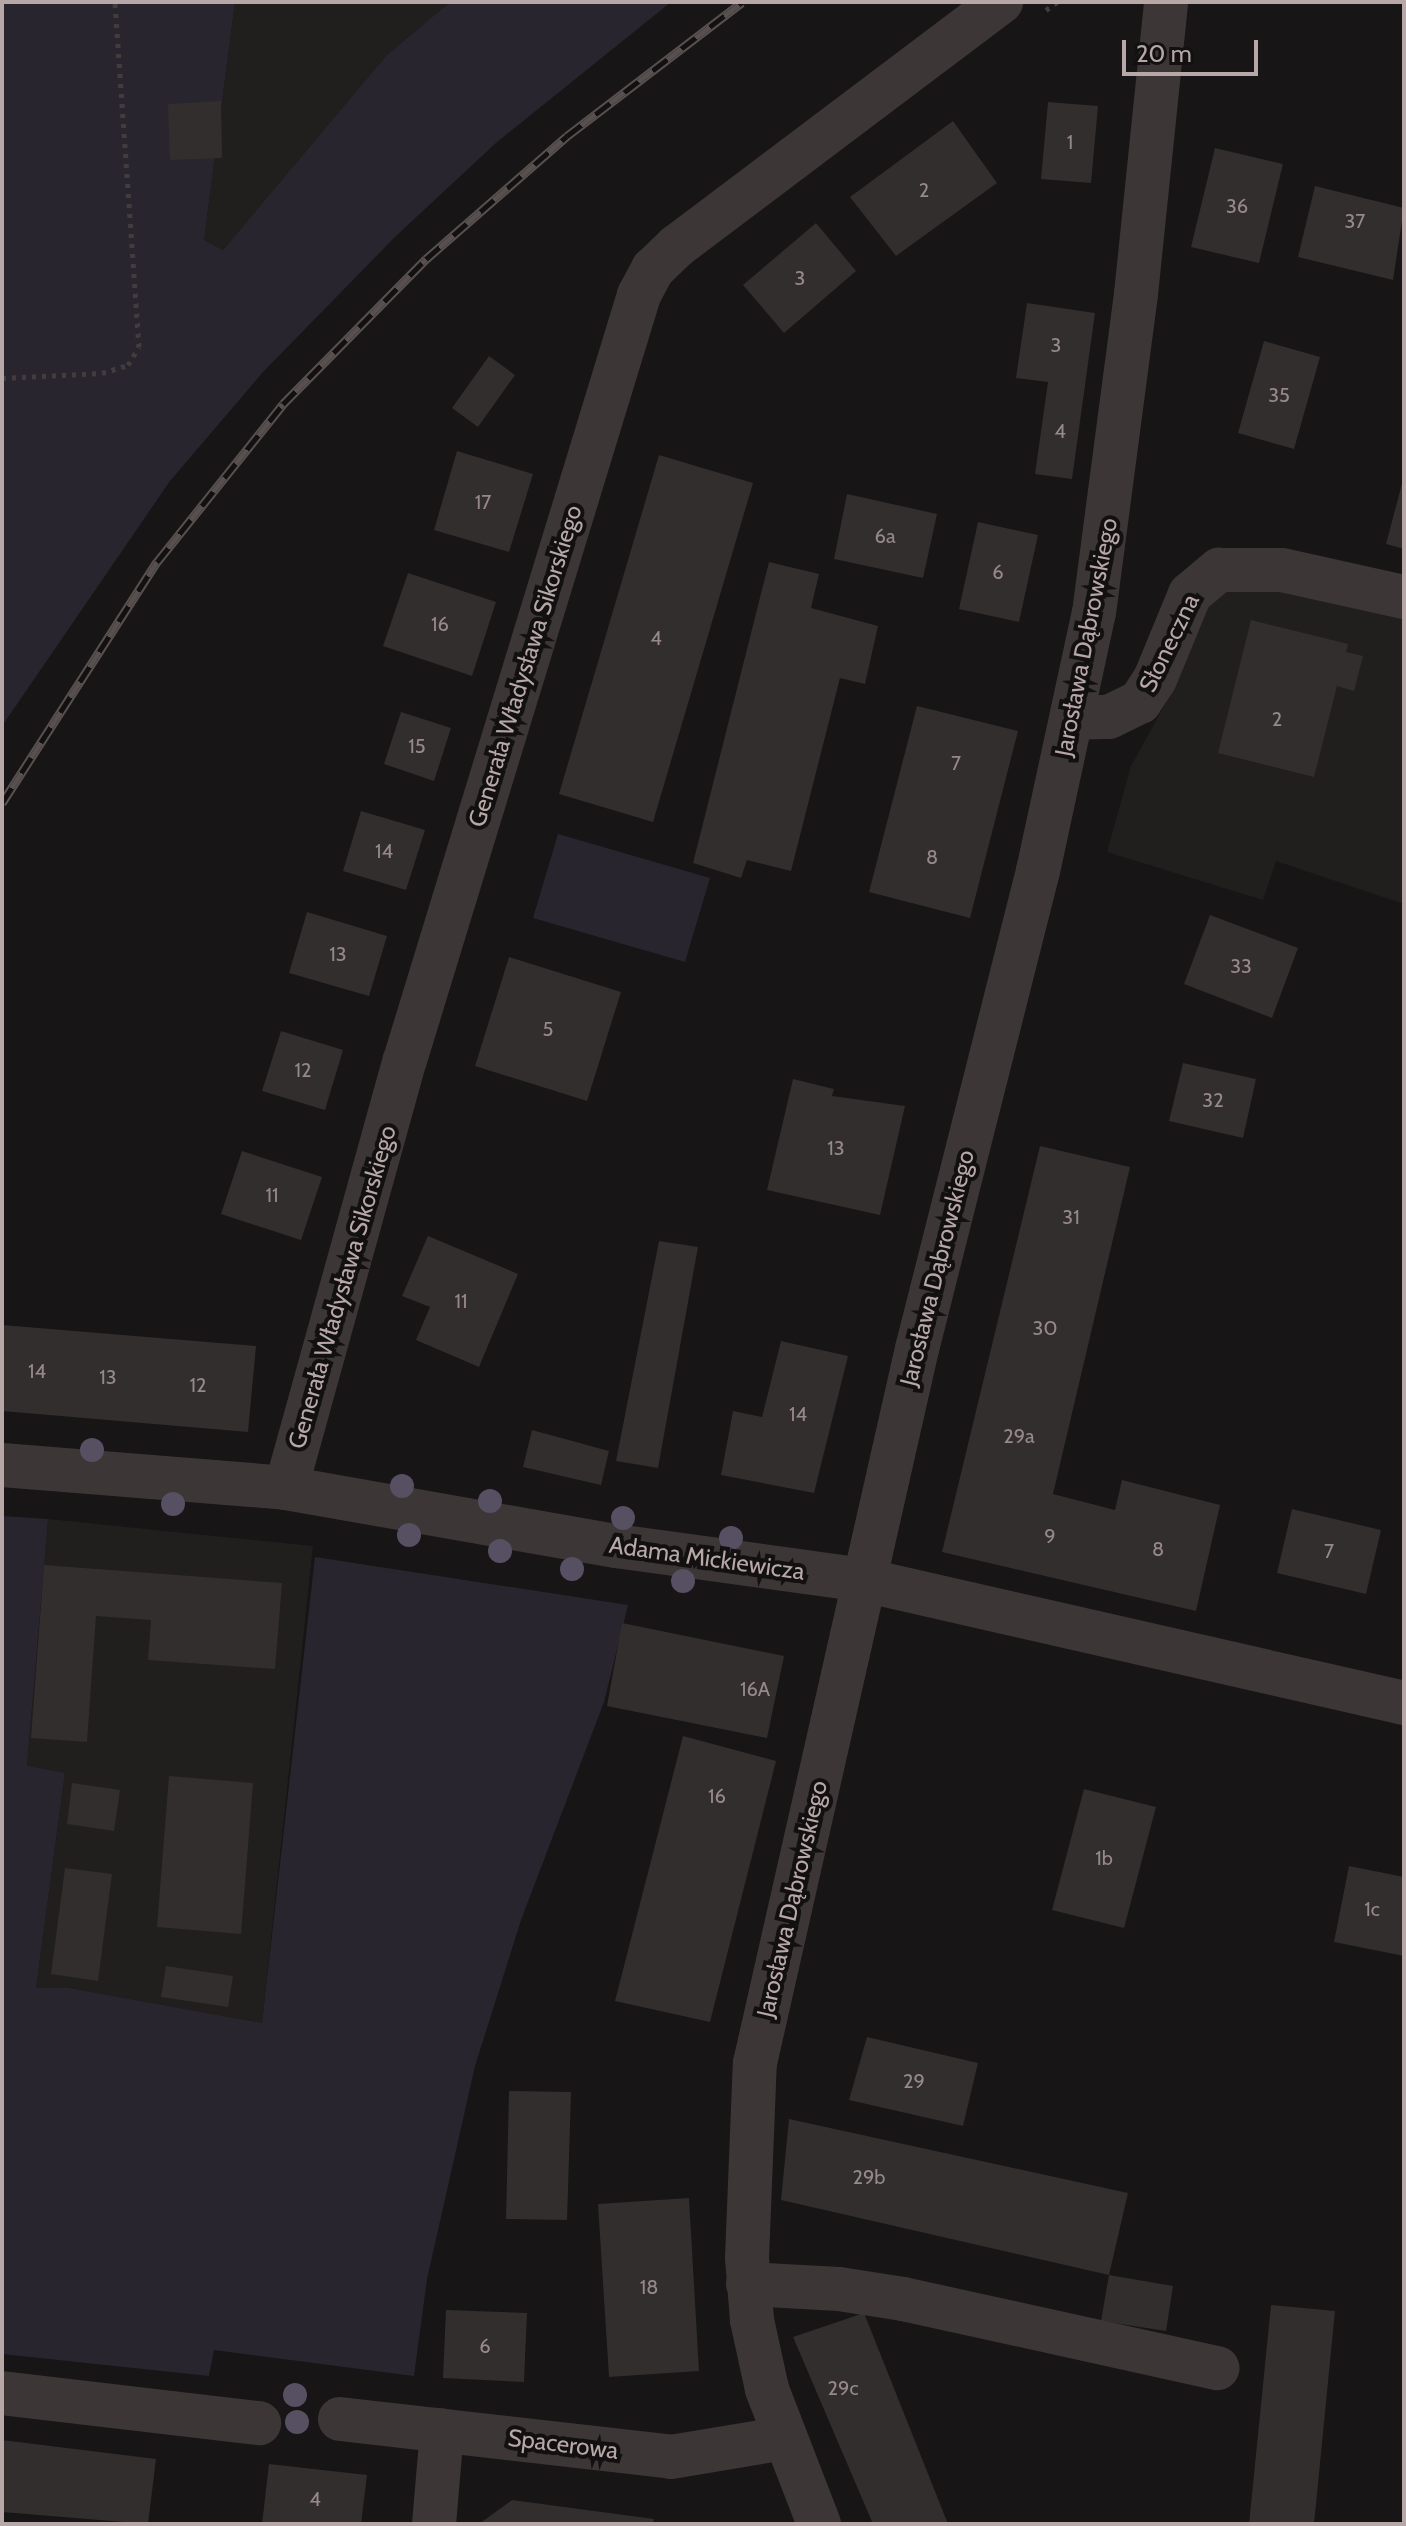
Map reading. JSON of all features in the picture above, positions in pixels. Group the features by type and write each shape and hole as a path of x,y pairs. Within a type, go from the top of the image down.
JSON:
{"street":[{"name":"Jarosława Dąbrowskiego","path":"819,2524 785,2438 759,2354 748,2284 755,2063 864,1580 1072,718 1110,510 1166,2"},
{"name":"Generała Władysława Sikorskiego","path":"286,1488 405,1060 639,295 653,269 677,246 1017,11"},
{"name":"Słoneczna","path":"1072,718 1109,717 1140,702 1155,679 1190,594 1219,570 1282,570 1404,597"},
{"name":"Adama Mickiewicza","path":"2,1465 286,1488 616,1546 864,1580 1404,1703"},
{"path":"748,2284 839,2289 903,2299 1218,2368"},
{"path":"2,2393 259,2423"},
{"name":"Spacerowa","path":"340,2419 671,2457 785,2438"},
{"path":"434,2524 442,2430"}],"path":[{"path":"2,378 102,373 128,365 139,347 115,2"},
{"path":"1017,11 1057,2"}],"shaded area":[{"path":"2,2 235,2 204,240 223,250 386,56 450,2 671,2 497,142 396,236 263,372 170,481 2,726"},
{"path":"235,2 450,2 386,56 223,250 204,240"},
{"path":"1260,582 1404,616 1404,904 1276,861 1263,900 1107,852 1131,766 1167,701 1204,611 1217,594"},
{"path":"558,834 710,878 685,962 533,918"},
{"path":"2,1516 48,1519 27,1766 65,1773 36,1988 69,1988 262,2023 315,1557 628,1605 604,1702 521,1920 475,2066 427,2279 414,2376 214,2350 209,2376 2,2354"},
{"path":"48,1519 313,1546 262,2023 69,1988 36,1988 65,1773 27,1767"}],"building":[{"path":"221,101 222,158 170,160 168,104"},
{"path":"1048,102 1098,106 1091,183 1041,179"},
{"path":"953,121 997,183 896,256 850,197"},
{"path":"1215,148 1283,164 1259,263 1191,247"},
{"path":"1315,186 1404,208 1393,280 1298,257"},
{"path":"816,223 856,271 784,333 743,285"},
{"path":"1027,303 1095,313 1072,479 1035,474 1048,382 1016,378"},
{"path":"1264,341 1320,357 1294,449 1238,433"},
{"path":"489,356 515,375 478,427 452,408"},
{"path":"457,451 533,474 509,552 434,530"},
{"path":"659,455 753,483 653,822 559,794"},
{"path":"1404,476 1404,549 1386,544"},
{"path":"847,494 937,514 923,578 834,559"},
{"path":"978,522 1038,535 1019,622 959,609"},
{"path":"769,562 819,574 811,608 878,626 865,684 840,678 791,871 747,860 741,878 693,863"},
{"path":"408,573 496,602 472,676 383,646"},
{"path":"1251,620 1348,644 1346,652 1363,656 1354,691 1337,686 1314,777 1218,753"},
{"path":"917,706 1018,731 970,918 869,892"},
{"path":"401,712 451,728 434,781 384,764"},
{"path":"361,811 425,830 406,890 343,871"},
{"path":"307,912 387,936 369,996 289,973"},
{"path":"1210,915 1298,948 1272,1018 1184,984"},
{"path":"509,957 621,992 587,1101 475,1066"},
{"path":"281,1031 343,1050 325,1110 262,1091"},
{"path":"1183,1063 1256,1079 1243,1138 1169,1121"},
{"path":"793,1079 834,1089 832,1096 905,1106 880,1215 767,1190"},
{"path":"1040,1146 1130,1167 1053,1494 1115,1510 1122,1480 1220,1505 1196,1611 942,1552"},
{"path":"242,1151 322,1177 301,1240 221,1214"},
{"path":"428,1236 518,1274 479,1367 416,1340 430,1307 402,1296"},
{"path":"659,1241 698,1247 658,1468 616,1461"},
{"path":"2,1325 256,1346 248,1432 2,1411"},
{"path":"781,1341 848,1356 814,1493 721,1475 733,1411 762,1417"},
{"path":"532,1430 609,1451 601,1485 523,1467"},
{"path":"1292,1509 1381,1530 1366,1594 1277,1573"},
{"path":"44,1565 282,1583 275,1669 148,1660 151,1620 96,1616 87,1742 31,1738"},
{"path":"622,1623 784,1656 767,1738 607,1706"},
{"path":"683,1736 776,1761 710,2022 615,2001"},
{"path":"169,1776 253,1783 241,1934 157,1927"},
{"path":"72,1783 120,1790 114,1831 67,1824"},
{"path":"1084,1789 1156,1807 1124,1928 1052,1910"},
{"path":"1349,1866 1404,1877 1404,1956 1334,1942"},
{"path":"65,1868 112,1874 98,1981 51,1974"},
{"path":"166,1966 233,1976 228,2007 161,1997"},
{"path":"867,2037 978,2063 963,2126 849,2100"},
{"path":"509,2091 571,2092 567,2220 506,2219"},
{"path":"789,2119 1128,2193 1109,2275 781,2200"},
{"path":"689,2198 699,2371 609,2377 598,2204"},
{"path":"1109,2275 1173,2286 1166,2331 1101,2321"},
{"path":"1271,2305 1335,2311 1314,2524 1249,2524"},
{"path":"446,2310 527,2313 524,2382 443,2378"},
{"path":"864,2313 948,2524 873,2524 793,2337"},
{"path":"2,2440 156,2459 148,2524 2,2512"},
{"path":"269,2464 367,2475 361,2524 262,2524"},
{"path":"512,2500 654,2519 653,2524 479,2524"}],"railway":[{"path":"2,803 157,562 283,404 426,259 567,136 742,2"}]}
